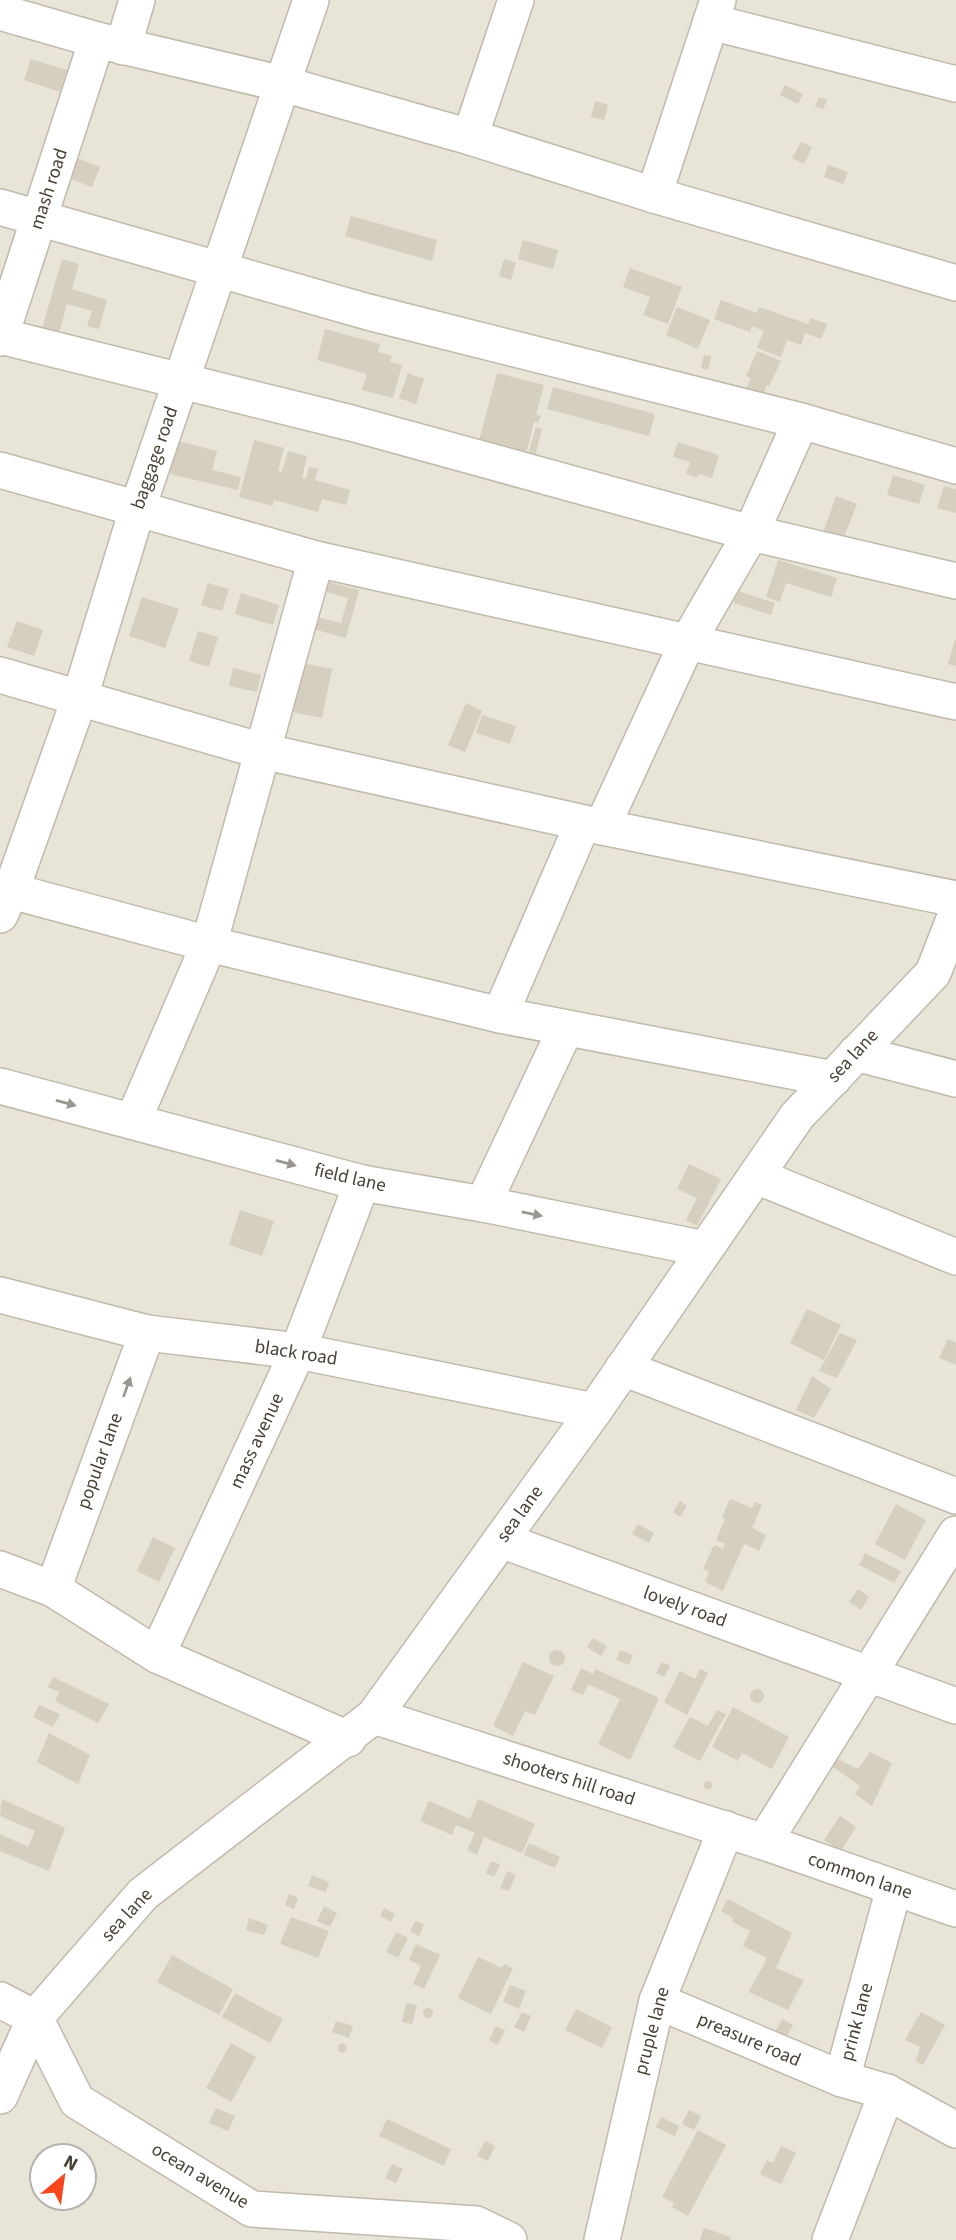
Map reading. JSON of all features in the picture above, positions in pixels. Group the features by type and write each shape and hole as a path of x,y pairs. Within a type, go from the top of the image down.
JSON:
{"street":[{"name":"mash road","path":"0,337 40,217 110,43 137,0"},
{"name":"baggage road","path":"4,898 80,697 137,509 311,0"},
{"path":"470,137 516,0"},
{"path":"654,195 714,11 956,84"},
{"path":"0,12 110,43 283,84 470,137 654,195 956,283"},
{"path":"0,207 368,312 801,421 956,466"},
{"path":"0,337 351,423 751,533 956,581"},
{"path":"499,1015 592,825 687,643 751,533 801,421"},
{"path":"0,470 317,559 956,702"},
{"path":"133,1121 209,944 317,559"},
{"path":"0,675 262,751 592,825 956,899"},
{"path":"4,898 209,944 499,1015 832,1079"},
{"name":"sea lane","path":"35,2018 143,1894 348,1739 374,1716 594,1410 797,1116 933,973 956,915"},
{"path":"483,1204 566,1028"},
{"path":"856,1053 956,1079"},
{"name":"field lane","path":"0,1086 362,1183 483,1204 705,1249"},
{"path":"756,1176 956,1257"},
{"name":"mass avenue","path":"157,1655 298,1351 362,1183"},
{"name":"black road","path":"0,1295 146,1333 298,1351 594,1410"},
{"name":"popular lane","path":"53,1589 146,1333"},
{"path":"623,1368 956,1496"},
{"path":"764,1842 956,1534"},
{"name":"lovely road","path":"501,1540 956,1706"},
{"path":"0,1569 53,1589 157,1655 348,1739"},
{"name":"shooters hill road","path":"374,1716 764,1842"},
{"name":"pruple lane","path":"602,2240 657,2001 726,1829"},
{"name":"common lane","path":"764,1842 956,1909"},
{"name":"prink lane","path":"894,1888 842,2079 887,2092 956,2130"},
{"path":"0,2000 35,2018 0,2096"},
{"name":"preasure road","path":"657,2001 842,2079"},
{"name":"ocean avenue","path":"35,2018 77,2101 252,2208 476,2224 509,2240"},
{"path":"830,2240 887,2092"}],"shaded area":[{"path":"0,0 956,0 956,2240 0,2240"}],"building":[{"path":"31,59 67,70 60,92 24,80"},
{"path":"785,85 803,94 798,104 780,95"},
{"path":"819,97 827,100 823,109 815,106"},
{"path":"595,101 608,105 604,120 591,117"},
{"path":"801,142 812,147 804,164 792,158"},
{"path":"74,157 100,167 92,187 66,177"},
{"path":"828,165 848,172 843,184 824,177"},
{"path":"351,216 437,240 432,261 345,236"},
{"path":"523,240 558,250 553,269 518,259"},
{"path":"62,259 79,264 72,289 107,300 99,329 87,326 92,311 67,304 58,337 41,332"},
{"path":"504,259 516,263 511,280 499,276"},
{"path":"630,268 682,287 668,324 643,315 650,297 623,287"},
{"path":"721,300 757,313 759,307 808,324 810,318 827,324 821,339 805,333 801,345 787,340 781,357 757,348 764,331 752,326 750,332 714,319"},
{"path":"677,307 710,320 698,349 666,335"},
{"path":"325,329 380,344 378,352 392,356 390,362 402,365 393,398 362,390 367,374 317,360"},
{"path":"757,351 781,361 762,396 746,389 751,378 746,376"},
{"path":"704,355 711,356 708,370 701,368"},
{"path":"408,373 424,379 416,404 399,398"},
{"path":"497,373 544,385 536,415 541,416 538,423 534,422 526,454 479,441"},
{"path":"553,387 655,414 649,436 547,409"},
{"path":"536,427 542,429 535,456 528,455"},
{"path":"254,440 284,448 278,471 282,472 288,451 307,456 302,478 306,479 309,467 318,469 315,480 350,490 346,505 322,499 318,512 274,500 272,506 239,497"},
{"path":"178,441 217,451 212,470 241,477 238,490 170,474"},
{"path":"678,442 719,455 712,478 698,474 697,478 686,474 690,462 673,457"},
{"path":"893,475 925,485 919,504 887,495"},
{"path":"944,486 956,489 956,513 937,508"},
{"path":"836,496 857,504 844,537 824,530"},
{"path":"778,560 837,578 831,597 786,583 780,602 766,597"},
{"path":"325,581 359,590 346,638 313,629 316,617 341,623 348,598 323,591"},
{"path":"208,583 229,589 222,611 201,605"},
{"path":"738,591 775,603 771,615 734,603"},
{"path":"241,593 279,605 273,625 235,614"},
{"path":"142,597 179,609 165,648 129,636"},
{"path":"17,621 43,630 34,656 7,647"},
{"path":"198,631 218,637 209,667 189,661"},
{"path":"956,640 956,666 948,664"},
{"path":"302,663 332,669 322,718 292,712"},
{"path":"233,668 261,675 257,692 229,686"},
{"path":"466,703 482,711 465,752 448,745"},
{"path":"482,715 516,726 510,744 476,733"},
{"path":"689,1164 721,1179 697,1226 686,1220 697,1198 677,1189"},
{"path":"240,1210 274,1221 262,1256 229,1245"},
{"path":"807,1309 841,1325 824,1360 790,1343"},
{"path":"840,1333 857,1340 837,1378 819,1371"},
{"path":"948,1339 956,1343 956,1365 939,1358"},
{"path":"812,1376 831,1389 814,1418 796,1410"},
{"path":"730,1499 752,1508 755,1502 762,1505 752,1528 766,1535 759,1551 744,1544 723,1591 705,1582 709,1572 703,1569 714,1545 723,1549 725,1544 716,1540"},
{"path":"680,1501 687,1506 680,1517 673,1512"},
{"path":"896,1504 926,1520 905,1560 875,1544"},
{"path":"638,1524 654,1533 649,1543 632,1534"},
{"path":"153,1537 175,1548 159,1582 137,1571"},
{"path":"865,1553 901,1571 894,1583 859,1565"},
{"path":"858,1589 869,1597 861,1610 849,1602"},
{"path":"593,1638 607,1646 601,1656 587,1647"},
{"path":"557,1650 565,1658 557,1666 549,1658"},
{"path":"620,1650 633,1655 629,1665 616,1660"},
{"path":"523,1662 554,1676 535,1715 525,1711 513,1736 493,1726"},
{"path":"662,1662 670,1666 664,1677 656,1673"},
{"path":"581,1668 593,1674 595,1669 659,1698 630,1760 598,1744 620,1699 588,1684 583,1695 571,1690"},
{"path":"700,1669 708,1673 687,1715 664,1702 680,1671 695,1679"},
{"path":"53,1677 109,1704 98,1723 55,1701 59,1692 48,1687"},
{"path":"757,1689 762,1691 762,1701 757,1703 752,1701 750,1696 752,1691"},
{"path":"39,1705 60,1714 53,1727 33,1717"},
{"path":"733,1707 789,1737 772,1769 742,1753 738,1761 712,1747"},
{"path":"717,1710 726,1714 700,1761 673,1747 690,1717 708,1726"},
{"path":"49,1733 90,1755 78,1784 37,1762"},
{"path":"870,1752 892,1763 872,1806 855,1794 860,1786 833,1767 837,1759 858,1769"},
{"path":"708,1781 712,1785 708,1789 704,1785"},
{"path":"2,1799 65,1828 49,1871 0,1851 0,1834 28,1847 35,1831 0,1816"},
{"path":"478,1799 535,1824 522,1853 484,1837 477,1855 467,1850 475,1833 456,1825 452,1835 420,1821 429,1801 470,1819"},
{"path":"840,1816 856,1827 841,1851 824,1840"},
{"path":"529,1843 560,1857 555,1868 524,1855"},
{"path":"491,1861 500,1865 494,1877 486,1873"},
{"path":"507,1871 516,1875 509,1891 500,1888"},
{"path":"312,1875 329,1882 326,1892 308,1886"},
{"path":"289,1894 298,1898 294,1909 285,1905"},
{"path":"728,1899 792,1933 776,1968 804,1980 788,2010 749,1992 767,1958 743,1946 750,1931 732,1922 733,1918 721,1911"},
{"path":"324,1906 337,1913 330,1927 317,1921"},
{"path":"384,1908 395,1914 391,1922 380,1916"},
{"path":"291,1917 329,1931 318,1958 280,1944"},
{"path":"249,1918 268,1925 264,1935 246,1930"},
{"path":"415,1921 424,1924 419,1936 410,1932"},
{"path":"396,1932 408,1938 398,1958 386,1952"},
{"path":"416,1944 440,1955 424,1989 413,1984 421,1966 409,1960"},
{"path":"172,1955 233,1989 219,2015 157,1982"},
{"path":"478,1957 502,1968 504,1964 513,1968 491,2014 458,1998"},
{"path":"510,1985 526,1991 519,2009 503,2002"},
{"path":"235,1993 283,2019 270,2043 222,2017"},
{"path":"406,2003 417,2005 412,2024 402,2022"},
{"path":"428,2008 432,2009 432,2017 428,2018 424,2017 423,2013 424,2009"},
{"path":"576,2009 612,2027 602,2048 565,2030"},
{"path":"522,2012 531,2016 524,2032 514,2027"},
{"path":"921,2012 945,2025 923,2065 916,2061 920,2047 905,2040"},
{"path":"782,2019 793,2025 784,2041 773,2036"},
{"path":"336,2021 353,2026 349,2038 332,2032"},
{"path":"496,2026 505,2030 498,2045 489,2040"},
{"path":"231,2043 256,2057 231,2102 206,2088"},
{"path":"342,2044 346,2048 342,2052 338,2048"},
{"path":"216,2108 235,2116 228,2131 209,2123"},
{"path":"689,2110 701,2116 694,2130 682,2124"},
{"path":"661,2117 679,2126 675,2136 656,2127"},
{"path":"387,2119 451,2149 444,2166 379,2136"},
{"path":"698,2130 726,2145 688,2216 672,2207 674,2203 662,2197"},
{"path":"485,2141 495,2146 488,2161 477,2156"},
{"path":"781,2146 796,2153 781,2184 760,2174 767,2160 773,2163"},
{"path":"392,2164 403,2169 396,2183 385,2178"},
{"path":"704,2228 731,2237 730,2240 700,2240"}]}
